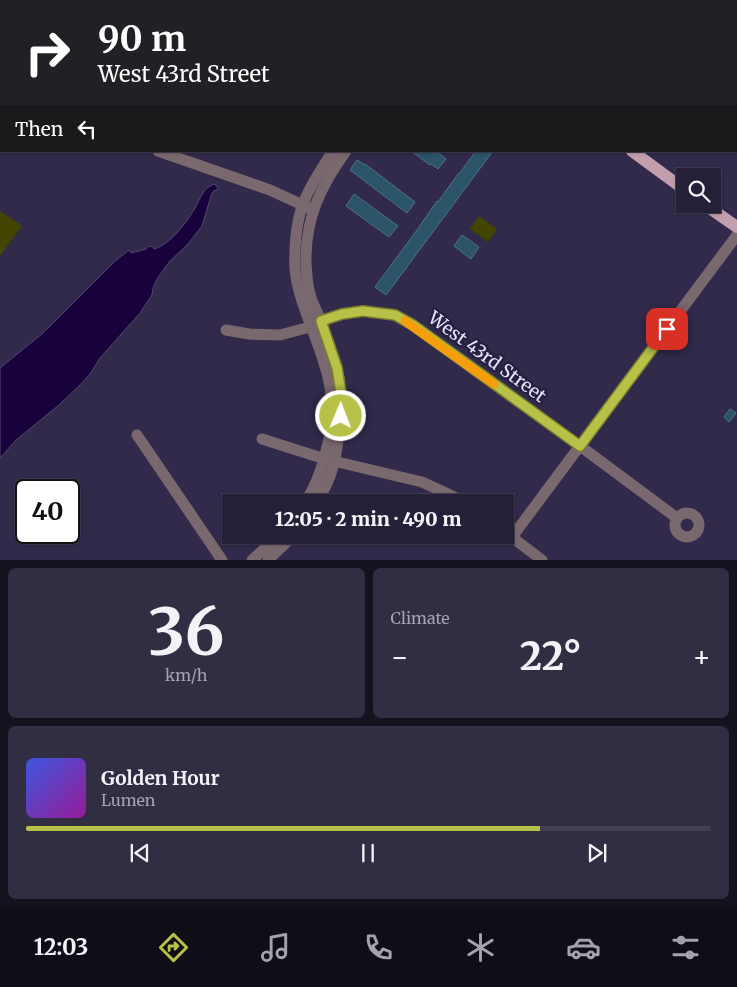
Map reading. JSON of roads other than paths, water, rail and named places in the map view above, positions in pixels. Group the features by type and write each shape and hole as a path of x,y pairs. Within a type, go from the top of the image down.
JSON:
{"main road":[{"path":"633,152 676,183"},
{"path":"716,213 737,228"}],"street":[{"path":"161,152 270,190 308,207"},
{"path":"309,494 318,476 338,450 342,399 337,368 310,295 306,252 309,225 308,207 314,181 332,152"},
{"path":"322,494 325,489 330,460 332,424 330,382 300,294 295,248 299,221 345,152"},
{"path":"514,529 580,446 737,235"},
{"name":"West 43rd Street","path":"226,330 255,335 280,335 310,327 342,314 363,311 395,315 413,325 677,518"},
{"path":"137,435 222,560"},
{"path":"262,439 330,460 422,482 448,494"},
{"path":"514,539 542,560"},
{"path":"252,560 270,544"},
{"path":"268,560 285,544"}]}
